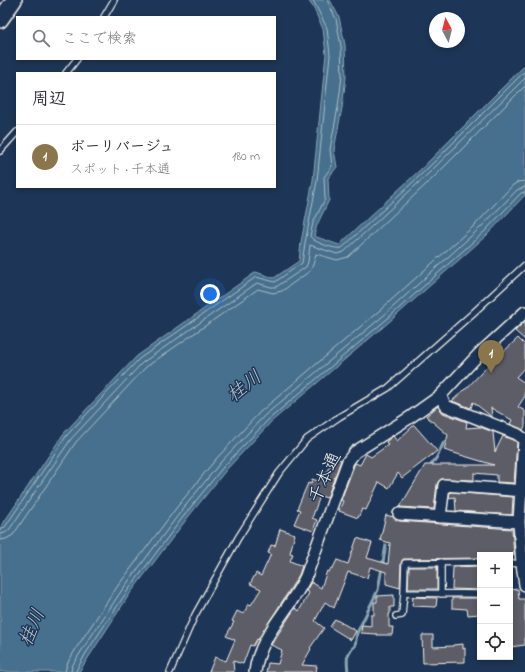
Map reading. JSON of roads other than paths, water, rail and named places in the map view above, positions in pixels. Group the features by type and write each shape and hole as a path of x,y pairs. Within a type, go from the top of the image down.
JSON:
{"main road":[{"path":"0,20 14,0"}],"street":[{"name":"千本通","path":"255,672 256,662 261,647 274,625 299,591 306,576 348,461 355,452 409,418 440,396 479,354 525,312"},
{"path":"440,396 446,406 516,434 524,439 524,491 520,522 525,585"},
{"path":"440,517 444,485 524,491"},
{"path":"400,514 520,522"}],"lane":[{"path":"105,16 114,0"},
{"path":"67,72 76,60"},
{"path":"0,151 16,133"},
{"path":"170,672 195,616 238,538 279,473 308,439 339,417 388,388 525,266"},
{"path":"441,562 441,594"},
{"path":"396,616 402,615 405,563 477,562"},
{"path":"404,593 477,594"}],"water":[{"name":"桂川","path":"308,0 330,0 339,17 345,45 346,77 334,150 337,167 328,178 329,200 317,225 314,236 339,245 423,167 525,65 525,195 487,235 389,322 271,422 227,469 129,595 79,672 0,672 0,528 64,433 137,356 256,272 274,278 299,261 301,242 313,180 326,54 323,29 313,7"}],"waterway":[{"path":"429,468 437,457 444,442"},
{"path":"348,672 348,655 355,646 357,633 378,590 386,545"}],"place":[{"name":"ボーリバージュ","path":"491,373"}]}
